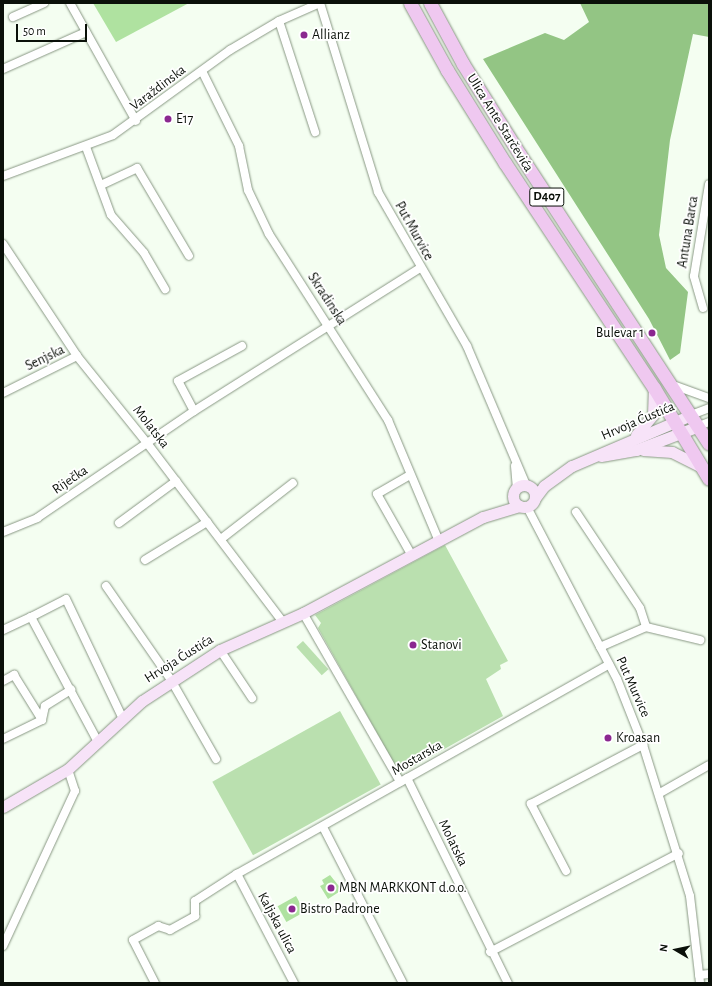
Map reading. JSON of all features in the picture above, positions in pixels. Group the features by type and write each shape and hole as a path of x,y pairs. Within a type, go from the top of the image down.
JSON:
{"main road":[{"name":"Ulica Ante Starčevića","path":"410,3 447,70 505,162 654,388 709,479"},
{"name":"Ulica Ante Starčevića","path":"430,3 462,64 520,155 692,415 704,424 709,444"},
{"path":"632,438 653,416 654,388"},
{"name":"Hrvoja Ćustića","path":"497,511 519,489 557,475 632,438 692,415"},
{"name":"Hrvoja Ćustića","path":"597,456 636,450 704,424"},
{"path":"636,450 672,452 702,467"},
{"name":"Hrvoja Ćustića","path":"3,807 68,769 98,742 122,717 171,680 220,650 303,613 438,539 497,511 527,504 557,475"},
{"path":"532,488 527,504 514,500 519,489 532,488"}],"street":[{"path":"13,17 44,3"},
{"path":"70,3 136,121"},
{"name":"Varaždinska","path":"3,176 114,135 136,121 202,71 279,21 320,3"},
{"name":"Put Murvice","path":"320,3 378,192 420,268 467,346 514,459 519,489"},
{"path":"279,21 315,132"},
{"path":"3,69 86,32"},
{"name":"Skradinska","path":"202,71 239,146 248,190 269,234 388,420 438,539"},
{"path":"86,146 111,215 144,253 165,288"},
{"path":"101,185 137,168 190,256"},
{"name":"Antuna Barca","path":"703,308 694,276 709,184"},
{"name":"Molatska","path":"3,244 77,356 147,443 283,622"},
{"name":"Riječka","path":"3,532 37,518 194,411 330,328 420,268"},
{"path":"194,411 178,381 242,346"},
{"name":"Senjska","path":"3,393 77,356"},
{"path":"673,386 709,398"},
{"path":"692,415 709,408"},
{"path":"410,475 378,494 410,554"},
{"path":"119,523 176,481"},
{"path":"221,539 293,483"},
{"name":"Put Murvice","path":"527,504 609,664 644,745 660,793 690,896 699,979"},
{"path":"576,512 640,608 646,628"},
{"path":"145,560 207,522"},
{"path":"106,586 171,680 216,758"},
{"path":"3,630 66,599 122,717"},
{"name":"Molatska","path":"303,613 404,780 490,952 508,983"},
{"path":"31,616 98,742"},
{"path":"600,647 646,628 700,640"},
{"path":"220,650 252,698"},
{"name":"Mostarska","path":"156,983 133,940 158,926 170,930 195,916 195,901 237,874 323,827 609,664"},
{"path":"3,681 14,675 42,720"},
{"path":"42,720 44,706 71,690"},
{"path":"3,739 42,720"},
{"path":"566,871 531,804 644,745"},
{"path":"660,793 709,765"},
{"path":"3,946 75,791 68,769"},
{"path":"323,827 403,983"},
{"path":"490,952 678,853"},
{"name":"Kaljska ulica","path":"237,874 294,983"},
{"path":"699,979 709,974"}],"green space":[{"path":"580,3 709,3 709,37 693,34 670,140 659,235 666,268 688,292 680,353 670,360 649,319 483,59 545,33 564,40 589,22"},
{"name":"Stanovi","path":"445,545 508,661 500,665 501,669 486,679 503,716 400,774 318,628 321,623 315,615"},
{"path":"303,641 328,669 322,675 296,647"},
{"path":"340,711 381,784 253,855 212,782"}],"building":[{"path":"93,3 189,3 116,42"},
{"name":"MBN MARKKONT d.o.o.","path":"330,875 342,890 328,899 320,886 324,884 322,880"},
{"name":"Bistro Padrone","path":"296,896 305,912 286,922 278,906"}],"place":[{"name":"Allianz","path":"304,35"},
{"name":"E17","path":"168,119"},
{"name":"Bulevar 1","path":"652,333"},
{"name":"Stanovi","path":"413,645"},
{"name":"Kroasan","path":"608,738"},
{"name":"MBN MARKKONT d.o.o.","path":"331,888"},
{"name":"Bistro Padrone","path":"292,909"}]}
